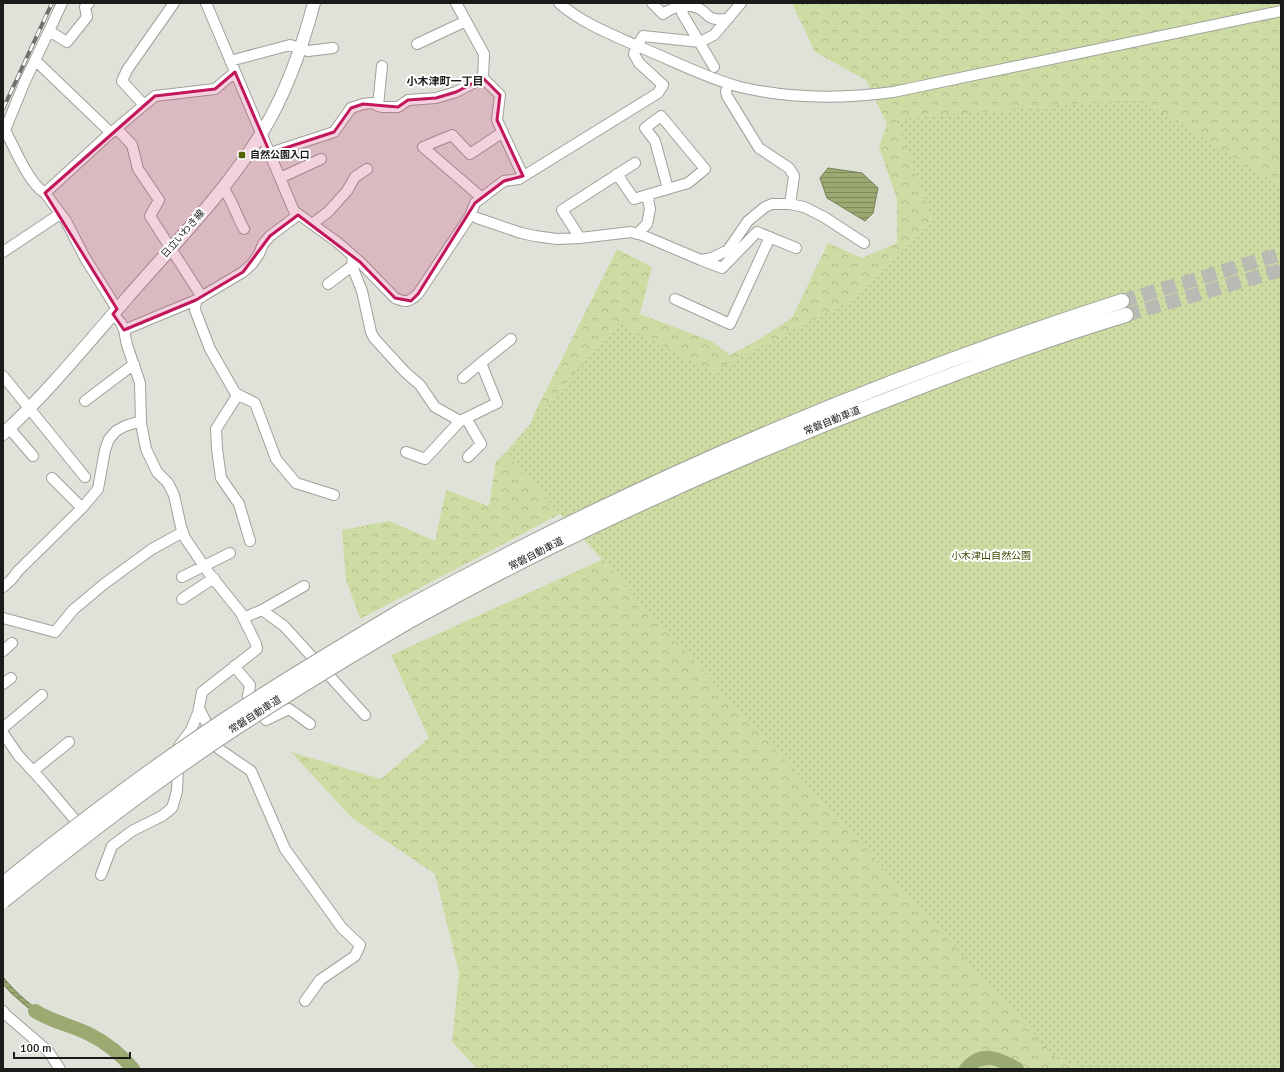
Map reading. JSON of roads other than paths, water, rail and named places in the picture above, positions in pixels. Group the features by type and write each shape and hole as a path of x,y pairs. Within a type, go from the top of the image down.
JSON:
{"highway":[{"name":"常磐自動車道","path":"3,901 141,793 232,730 329,668 466,576 596,510 710,458 850,399 960,356 1056,322 1122,301"},
{"name":"常磐自動車道","path":"3,884 133,783 226,719 322,658 404,617 473,586 604,521 714,470 865,408 967,369 1126,315"}],"main road":[{"name":"日立いわき線","path":"6,431 29,408 223,188 262,133 281,96 301,49 314,3"}],"street":[{"path":"62,3 35,60 4,132 27,172 60,214 121,323 140,383 141,420 146,449 157,472 168,484 174,495 185,538 205,567 241,613 257,649 202,692 199,708 191,730 179,746 177,791 172,808 162,816 132,831 112,846 101,875"},
{"path":"49,31 67,42 87,17 85,7 89,3"},
{"path":"144,105 122,80 127,70 174,3"},
{"path":"206,3 294,211 337,242 360,262 395,298 403,302 411,300 418,294 470,216 475,203 504,182 519,179 658,93 663,85 640,63 634,54 643,36 700,42 714,35 741,3"},
{"path":"456,3 484,54 483,78 500,95 497,120 524,176"},
{"path":"560,3 578,17 597,28 712,77 739,86 796,96 824,97 860,97 937,84 1281,11"},
{"path":"652,3 663,14 670,9 683,4 697,8 704,12 708,17 716,20 729,18"},
{"path":"683,4 684,7 682,13 714,67"},
{"path":"417,44 466,21"},
{"path":"230,61 290,44 308,51 333,48"},
{"path":"35,60 132,146 138,169 160,200 150,216 171,247 199,298 195,310 210,349 237,396 216,429 217,449 222,478 239,504 250,541"},
{"path":"378,106 382,66"},
{"path":"45,193 155,96 215,89 235,72"},
{"path":"270,153 334,132 351,108 372,103 378,106 391,108 398,107 408,100 436,98 456,92 483,78"},
{"path":"726,91 759,148 789,168 794,176 790,204"},
{"path":"618,174 634,199 647,195 668,189 688,183 705,168 661,116 645,128 655,141 668,189"},
{"path":"482,198 423,147 452,135 470,154 503,132"},
{"path":"280,178 321,159"},
{"path":"580,238 562,210 635,163"},
{"path":"312,224 328,212 343,196 354,177 367,169"},
{"path":"223,188 227,193 237,218 244,228"},
{"path":"637,234 647,224 650,209 647,195"},
{"path":"701,260 712,258 728,250 748,221 765,207 772,204 790,204 804,207 824,216 864,243"},
{"path":"3,252 60,214"},
{"path":"124,330 199,298 243,272 252,264 263,244 270,236 298,215"},
{"path":"477,218 510,230 557,239 606,236 621,232 631,232 722,268 757,232 796,248"},
{"path":"675,299 730,324 770,237"},
{"path":"353,256 352,266 362,291 371,332 374,338 405,372 420,385 435,407 463,420 481,444 468,457"},
{"path":"328,284 352,266"},
{"path":"463,378 510,339"},
{"path":"85,401 134,364"},
{"path":"406,452 425,459 463,420 497,402 481,364"},
{"path":"3,376 84,476"},
{"path":"235,393 255,403 276,458 296,483 334,495"},
{"path":"3,587 82,508 98,489 105,450 116,431 141,420"},
{"path":"6,431 33,456"},
{"path":"52,478 82,508"},
{"path":"3,618 55,632 73,610 104,584 152,549 183,532"},
{"path":"182,578 230,553"},
{"path":"182,599 214,578"},
{"path":"243,618 262,610 304,586"},
{"path":"262,610 284,626 365,716"},
{"path":"3,651 12,643"},
{"path":"234,666 250,685 248,696 266,720 289,709 310,724"},
{"path":"3,728 42,695"},
{"path":"199,708 219,749 252,771 285,850 342,928 360,944 355,956 320,980 305,1001"},
{"path":"3,733 18,755 76,821"},
{"path":"33,771 69,742"},
{"path":"3,1011 48,1051 60,1069"}],"waterway":[{"path":"35,1011 102,1041 118,1053 133,1069"},
{"path":"966,1069 972,1063 985,1058 991,1058 1004,1062 1017,1069"}],"tunnel":[{"path":"1122,301 1281,254"},
{"path":"1126,315 1281,270"}],"railway":[{"path":"3,109 52,3"}],"place":[{"name":"自然公園入口","path":"242,155"}],"district":[{"name":"小木津町一丁目","path":"445,81"}],"park label":[{"name":"小木津山自然公園","path":"991,556"}]}
